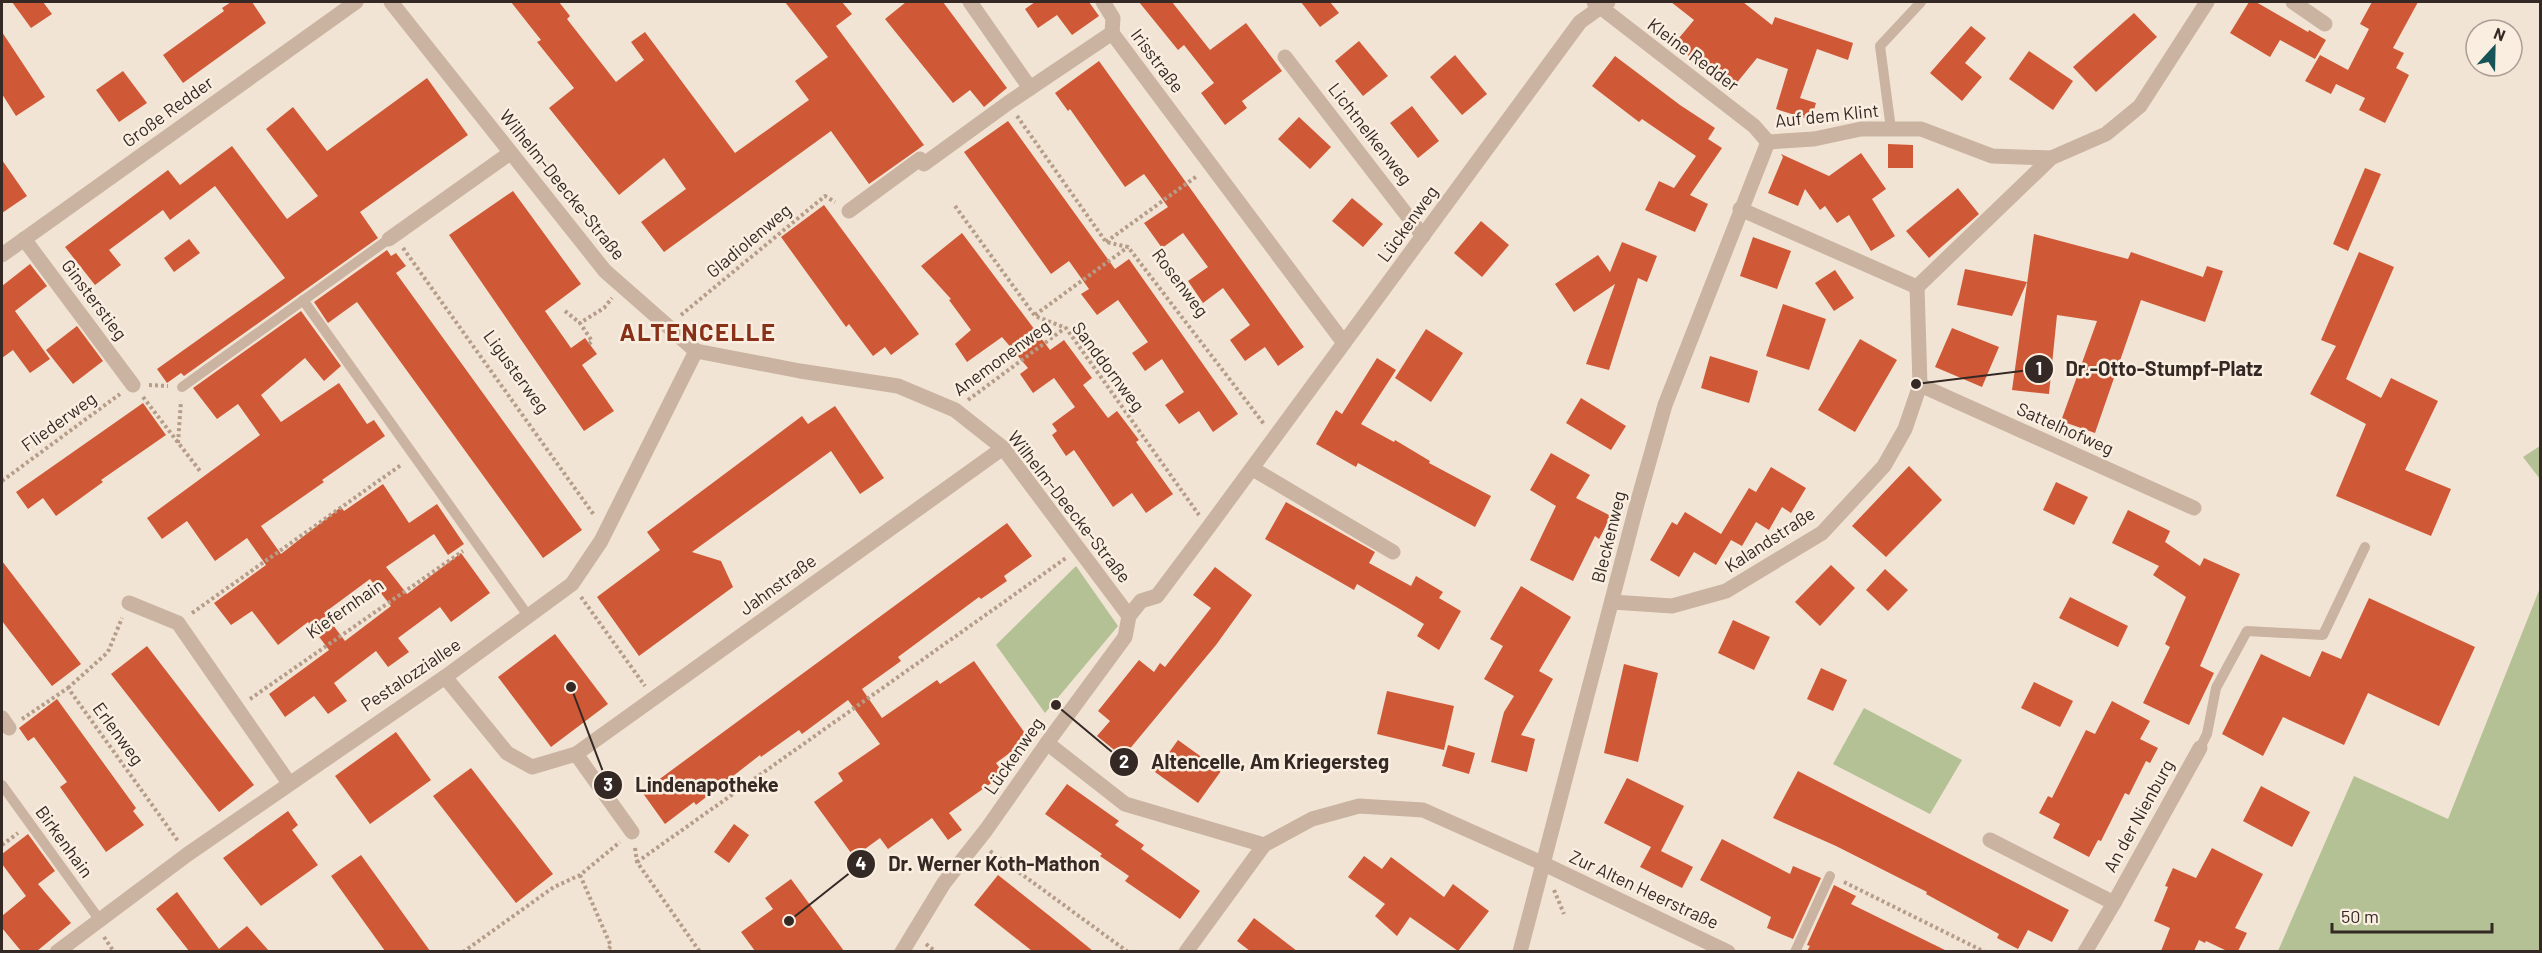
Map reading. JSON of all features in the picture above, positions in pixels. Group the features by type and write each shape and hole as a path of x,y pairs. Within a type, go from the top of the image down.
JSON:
{"street":[{"name":"Große Redder","path":"2,255 356,2"},
{"name":"Wilhelm-Deecke-Straße","path":"391,2 605,271 696,351 800,371 898,386 955,410 1003,448 1129,616"},
{"path":"970,2 1030,88"},
{"path":"1103,2 1113,18 1112,33"},
{"path":"1740,209 1917,287 2051,158 2106,134 2140,106 2207,2"},
{"path":"2293,2 2325,24"},
{"name":"Kleine Redder","path":"1600,3 1754,126 1767,142"},
{"name":"Lückenweg","path":"902,951 944,883 977,842 1125,637 1129,616 1141,601 1157,596 1253,469 1580,22 1600,3"},
{"name":"Irisstraße","path":"849,211 920,159 924,164 1112,33 1344,343"},
{"name":"Lichtnelkenweg","path":"1285,57 1423,236"},
{"name":"Auf dem Klint","path":"1767,142 1814,139 1861,129 1921,129 1992,156 2051,158"},
{"name":"Bleckenweg","path":"1520,951 1665,405 1767,142"},
{"path":"391,237 510,153"},
{"name":"Ginsterstieg","path":"24,239 133,385"},
{"name":"Kalandstraße","path":"1612,602 1672,606 1726,591 1822,533 1884,466 1905,429 1920,385 1917,287"},
{"name":"Pestalozziallee","path":"57,951 188,854 445,677 572,584 606,531 696,351"},
{"name":"Sattelhofweg","path":"1920,385 2194,508"},
{"name":"Jahnstraße","path":"445,677 507,753 532,767 576,753 1003,448"},
{"path":"1253,469 1394,552"},
{"path":"129,603 178,623 289,783"},
{"path":"1047,743 1125,804 1264,845 1186,951"},
{"name":"An der Nienburg","path":"2085,951 2200,748"},
{"path":"576,753 632,832"},
{"name":"Zur Alten Heerstraße","path":"1264,845 1312,819 1359,806 1423,810 1542,863 1728,951"},
{"name":"An der Nienburg","path":"1990,840 2114,903"}],"lane":[{"name":"Auf dem Klint","path":"1891,129 1880,46 1922,2"},
{"path":"182,387 391,237"},
{"path":"303,300 529,617"},
{"path":"2200,748 2207,734 2216,688 2247,631 2323,635 2365,547"},
{"name":"Birkenhain","path":"2,785 99,920"},
{"path":"1795,951 1830,876"}],"path":[{"path":"1008,104 1106,242 1212,165"},
{"name":"Gladiolenweg","path":"668,326 825,196 849,211"},
{"path":"955,206 1035,316"},
{"name":"Ligusterweg","path":"391,237 606,531"},
{"name":"Rosenweg","path":"1106,242 1128,247 1275,439"},
{"name":"Anemonenweg","path":"1035,316 1128,247"},
{"path":"580,323 604,308 624,287"},
{"path":"565,311 580,323 592,341 589,344"},
{"name":"Sanddornweg","path":"1035,316 1066,328 1208,528"},
{"name":"Anemonenweg","path":"955,410 1066,328"},
{"path":"133,385 182,387 178,443"},
{"path":"133,385 200,471"},
{"name":"Fliederweg","path":"2,481 133,385"},
{"path":"178,623 414,456"},
{"name":"Kiefernhain","path":"237,708 476,542"},
{"path":"637,862 1078,549"},
{"path":"572,584 654,699"},
{"path":"5,723 68,688 108,652 129,603"},
{"name":"Erlenweg","path":"68,688 188,854"},
{"path":"632,832 637,862 700,951"},
{"path":"463,951 554,887 580,875 632,832"},
{"path":"977,842 1128,951"},
{"path":"580,875 611,946 606,951"},
{"path":"1830,876 1985,951"}],"green space":[{"path":"2540,446 2540,479 2523,457"},
{"path":"1076,566 1118,626 1045,713 996,645"},
{"path":"2540,588 2540,951 2278,951 2354,776 2448,819"},
{"path":"1864,708 1962,760 1930,814 1833,764"}],"building":[{"path":"12,2 43,2 52,14 31,28"},
{"path":"231,2 252,2 266,23 183,83 163,55 224,11 222,8"},
{"path":"511,2 559,2 570,16 567,19 616,82 644,60 631,42 645,32 735,153 809,100 795,81 828,57 785,2 842,2 852,14 836,26 924,145 869,184 831,131 664,252 641,222 686,189 664,158 619,195 549,108 574,88 537,42 541,40"},
{"path":"906,2 943,2 1007,88 984,107 970,90 953,103 885,19"},
{"path":"1035,2 1089,2 1099,16 1072,35 1057,15 1038,28 1025,9"},
{"path":"1139,2 1172,2 1210,50 1246,23 1282,71 1242,101 1247,108 1225,125 1201,93 1214,83 1184,45 1178,50"},
{"path":"1301,2 1330,2 1339,13 1320,27"},
{"path":"1671,2 1743,2 1772,25 1775,17 1853,43 1848,60 1817,49 1800,98 1816,103 1811,120 1776,109 1788,69 1757,58 1731,90 1674,44 1694,20"},
{"path":"2249,2 2256,2 2326,40 2315,59 2280,40 2270,57 2230,33"},
{"path":"2372,2 2418,2 2393,48 2404,53 2396,68 2409,75 2385,123 2359,110 2365,98 2336,84 2331,94 2305,81 2320,55 2348,70 2369,29 2360,24"},
{"path":"2134,13 2157,37 2096,92 2073,67"},
{"path":"1971,26 1986,38 1965,63 1982,77 1962,101 1930,73"},
{"path":"2,32 45,97 16,116 2,94"},
{"path":"1359,41 1388,76 1363,96 1335,61"},
{"path":"2029,51 2073,81 2053,110 2009,79"},
{"path":"1455,55 1487,94 1462,115 1430,77"},
{"path":"1615,56 1715,128 1708,139 1722,148 1690,195 1708,204 1695,232 1645,210 1659,181 1674,188 1696,156 1642,119 1639,122 1592,86"},
{"path":"1099,61 1304,347 1278,366 1265,347 1245,361 1230,340 1250,325 1223,288 1203,303 1188,281 1208,267 1183,233 1162,248 1144,223 1168,207 1144,174 1125,187 1070,109 1068,111 1055,93"},
{"path":"123,71 147,103 119,122 96,90"},
{"path":"427,78 468,135 360,212 378,238 184,376 181,373 167,383 157,369 285,278 215,186 170,220 163,210 109,250 121,265 95,285 65,247 168,170 180,185 232,146 287,219 318,196 266,129 293,107 327,151"},
{"path":"1412,106 1439,141 1418,158 1390,123"},
{"path":"1299,117 1331,147 1310,169 1278,139"},
{"path":"1008,121 1115,269 1129,259 1238,414 1213,432 1199,411 1179,424 1165,405 1184,392 1162,359 1145,371 1132,353 1148,342 1118,300 1097,315 1081,294 1089,289 1069,261 1051,274 964,152"},
{"path":"1888,144 1913,145 1913,168 1888,168"},
{"path":"1861,153 1886,189 1872,199 1895,236 1871,251 1849,215 1837,223 1825,206 1820,210 1805,189 1798,206 1768,193 1783,157 1781,154 1829,176"},
{"path":"2,160 27,196 2,213"},
{"path":"2365,168 2381,174 2348,251 2333,244"},
{"path":"1958,188 1979,214 1929,258 1906,231"},
{"path":"513,191 581,284 545,311 571,348 585,338 597,354 582,365 614,411 584,431 449,235"},
{"path":"1352,198 1383,224 1363,247 1332,221"},
{"path":"824,205 919,334 891,355 885,347 873,356 849,324 846,327 781,237"},
{"path":"1481,221 1509,245 1482,277 1454,253"},
{"path":"962,233 1050,350 1064,340 1092,378 1083,385 1108,418 1117,411 1139,440 1136,442 1173,494 1146,513 1132,493 1113,507 1074,450 1066,456 1052,435 1057,431 1052,424 1075,407 1054,378 1033,393 1020,374 1028,368 1002,337 967,362 955,344 971,330 949,300 951,299 921,266"},
{"path":"2034,234 2128,259 2131,252 2203,277 2207,266 2223,271 2205,322 2141,300 2095,433 2061,421 2097,321 2057,315 2049,394 2012,390"},
{"path":"1753,237 1791,251 1777,289 1740,276"},
{"path":"189,239 200,253 174,272 164,258"},
{"path":"1622,242 1657,256 1647,282 1638,278 1609,370 1586,364 1615,284 1574,312 1555,284 1598,255 1610,272"},
{"path":"387,250 391,256 396,253 406,266 396,273 582,530 543,558 357,302 328,323 314,302"},
{"path":"2359,252 2394,267 2346,379 2381,398 2391,378 2438,401 2405,470 2451,489 2431,536 2336,496 2366,424 2310,394 2336,346 2321,340"},
{"path":"30,264 47,286 15,311 50,359 30,373 13,350 2,358 2,286"},
{"path":"1965,269 2027,282 2012,316 1957,305"},
{"path":"1835,270 1854,298 1834,311 1815,283"},
{"path":"1783,304 1826,319 1809,370 1766,356"},
{"path":"301,311 341,366 324,381 305,358 261,395 281,422 339,383 367,424 374,420 385,436 261,526 281,554 341,507 344,511 383,484 409,523 437,504 464,544 448,555 434,534 386,567 407,594 461,553 490,593 451,622 440,607 398,638 409,652 388,667 376,651 334,683 347,701 328,714 314,696 285,717 269,694 329,650 308,622 278,645 252,611 231,625 214,603 266,565 247,538 215,561 187,521 162,539 147,518 260,435 238,404 217,419 193,388","holes":["370,579 391,606 345,641 324,613"]},
{"path":"77,326 103,361 73,384 46,350"},
{"path":"1952,328 1999,347 1982,387 1935,367"},
{"path":"1426,329 1463,353 1431,402 1395,378"},
{"path":"1860,339 1897,360 1855,432 1818,410"},
{"path":"1710,356 1758,371 1749,403 1701,388"},
{"path":"1377,358 1396,370 1361,424 1394,442 1395,440 1430,461 1429,463 1491,496 1475,527 1358,463 1356,467 1316,444 1336,410 1342,414"},
{"path":"1581,398 1626,426 1611,450 1566,423"},
{"path":"143,403 166,435 101,480 103,482 56,516 43,498 28,509 16,492"},
{"path":"835,406 884,478 860,494 831,451 692,552 721,561 733,587 639,656 597,597 660,550 647,532 802,416 808,424"},
{"path":"1551,453 1590,475 1576,498 1611,516 1599,539 1595,536 1573,581 1530,560 1556,506 1530,490"},
{"path":"1909,466 1942,500 1886,557 1852,526"},
{"path":"1771,467 1806,488 1791,513 1782,507 1769,530 1756,522 1742,546 1731,540 1716,565 1694,552 1679,577 1650,560 1672,522 1677,525 1685,512 1721,534 1749,488 1756,492"},
{"path":"2056,482 2088,497 2074,525 2043,510"},
{"path":"1286,502 1375,552 1369,563 1411,586 1416,576 1443,592 1439,598 1461,611 1439,650 1417,636 1424,624 1357,584 1354,590 1265,539"},
{"path":"2128,510 2170,531 2165,542 2200,566 2204,558 2240,574 2200,666 2214,673 2189,725 2143,703 2170,647 2165,644 2186,597 2153,575 2159,566 2112,543"},
{"path":"1007,523 1032,556 1004,576 1007,581 981,599 979,597 898,657 901,661 862,689 882,718 937,680 940,684 974,661 1029,739 996,763 1004,774 949,813 962,830 948,840 932,818 888,849 880,838 854,857 814,802 843,781 838,773 880,744 848,700 802,734 799,730 761,757 760,755 696,805 694,802 665,824 642,792"},
{"path":"2,561 81,664 52,686 2,621"},
{"path":"1831,565 1855,588 1820,626 1795,602"},
{"path":"1215,567 1252,595 1216,645 1123,757 1097,736 1110,721 1098,711 1139,660 1154,672 1160,663 1165,667 1211,608 1193,595"},
{"path":"1885,569 1908,590 1888,611 1866,590"},
{"path":"1521,586 1571,617 1539,671 1553,679 1521,735 1535,739 1527,772 1491,762 1504,712 1514,696 1484,679 1503,646 1490,639"},
{"path":"2070,597 2128,626 2118,647 2059,618"},
{"path":"2369,598 2475,647 2439,726 2368,693 2344,745 2283,717 2263,756 2222,734 2261,654 2310,677 2322,651 2341,659"},
{"path":"1733,620 1770,637 1754,670 1718,653"},
{"path":"555,634 608,704 551,747 498,677"},
{"path":"147,646 254,785 219,812 111,674"},
{"path":"1624,664 1658,673 1638,762 1604,753"},
{"path":"1821,668 1847,680 1833,711 1807,699"},
{"path":"2034,682 2073,701 2060,727 2021,708"},
{"path":"1387,691 1454,706 1444,750 1377,734"},
{"path":"57,699 136,808 133,811 144,825 106,852 60,787 67,782 34,737 28,741 19,728"},
{"path":"2112,701 2150,721 2140,739 2158,748 2150,763 2146,761 2129,795 2125,793 2101,841 2098,840 2089,857 2053,838 2060,824 2039,813 2048,796 2052,798 2086,730 2095,734"},
{"path":"396,732 431,780 370,824 335,776"},
{"path":"1178,740 1221,771 1198,803 1155,772"},
{"path":"1448,745 1475,753 1469,774 1442,766"},
{"path":"471,768 553,874 516,903 433,796"},
{"path":"1798,771 2069,910 2052,942 2028,930 2018,949 1997,938 1999,934 1926,894 1927,892 1836,846 1773,818"},
{"path":"1627,778 1684,806 1661,851 1693,867 1682,888 1640,867 1651,847 1604,823"},
{"path":"1067,784 1119,821 1115,825 1144,845 1141,849 1200,891 1180,919 1125,881 1129,876 1045,814"},
{"path":"2261,786 2310,812 2292,847 2243,821"},
{"path":"288,811 298,825 292,830 318,865 261,906 223,858"},
{"path":"734,824 749,835 729,863 714,852"},
{"path":"28,834 55,871 38,884 71,923 37,951 21,951 2,928 2,916 26,896 2,864 2,854"},
{"path":"1722,839 1790,874 1793,866 1821,878 1793,939 1767,928 1771,917 1700,880"},
{"path":"2212,848 2263,874 2235,928 2247,933 2238,951 2227,951 2199,940 2194,951 2161,951 2170,928 2154,921 2173,868 2196,878"},
{"path":"361,855 430,951 385,951 331,876"},
{"path":"1364,856 1382,869 1391,857 1444,897 1453,884 1489,911 1458,951 1410,917 1397,936 1375,916 1385,904 1348,877"},
{"path":"998,875 1093,951 1032,951 974,905"},
{"path":"791,879 844,951 755,951 741,932 773,909 765,898"},
{"path":"1834,885 1856,896 1851,904 1947,951 1807,951 1810,946 1807,945"},
{"path":"177,892 219,949 247,926 269,951 189,951 156,909"},
{"path":"1254,918 1297,951 1250,951 1237,941"}],"place":[{"name":"Dr.-Otto-Stumpf-Platz","path":"1916,384"},
{"name":"Lindenapotheke","path":"571,687"},
{"name":"Altencelle, Am Kriegersteg","path":"1056,705"},
{"name":"Dr. Werner Koth-Mathon","path":"789,921"}],"district":[{"name":"ALTENCELLE","path":"698,333"}]}
